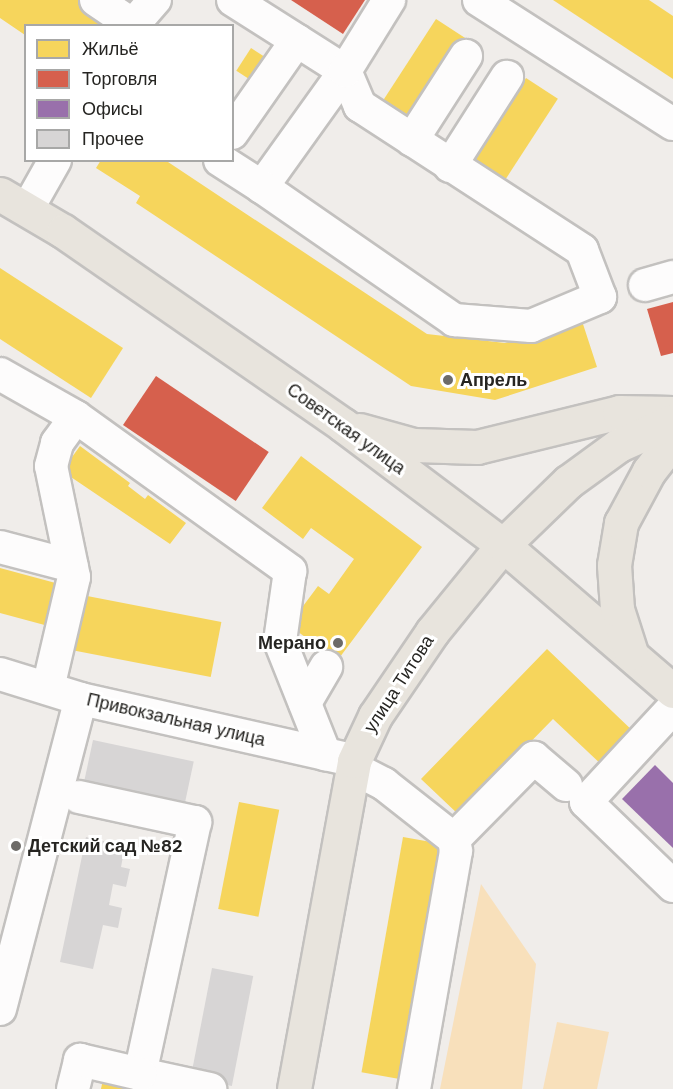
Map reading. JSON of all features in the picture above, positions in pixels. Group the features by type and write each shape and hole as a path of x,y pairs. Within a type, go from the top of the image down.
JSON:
{"main road":[{"name":"Советская улица","path":"14,201 343,425 503,545 673,691"},
{"path":"343,425 414,445 477,447 619,412 673,413"},
{"name":"улица Титова","path":"294,1089 344,761 432,632 503,545 568,482 619,445 673,421"},
{"path":"631,653 617,609 614,565 621,523 649,471 673,440"}],"street":[{"path":"96,0 132,24"},
{"path":"129,0 133,24"},
{"path":"134,24 155,0"},
{"path":"223,162 454,320 531,326 600,297 582,250 360,106 345,71 233,0"},
{"path":"262,187 345,71 389,0"},
{"path":"479,0 673,124"},
{"path":"234,130 297,40"},
{"path":"412,140 466,56"},
{"path":"450,166 507,77"},
{"path":"14,201 53,162"},
{"path":"0,374 76,417 290,570 280,641 305,703 344,761"},
{"path":"48,688 74,577 51,466 57,442 76,417"},
{"path":"0,547 72,566"},
{"path":"305,703 326,667"},
{"name":"Привокзальная улица","path":"0,674 81,699 344,761 384,784 454,838"},
{"path":"0,1010 81,699"},
{"path":"673,708 586,802 673,886"},
{"path":"414,1089 456,851 454,838 534,758 566,785"},
{"path":"79,797 195,822 140,1074"},
{"path":"73,1089 80,1060 210,1089"}],"shaded area":[{"path":"481,884 536,964 522,1089 440,1089"},
{"path":"557,1022 609,1032 597,1089 543,1089"}],"building: Жильё":[{"path":"0,0 80,0 116,24 24,24 24,34 0,18"},
{"path":"553,0 649,0 673,16 673,79"},
{"path":"436,19 468,40 416,120 384,100"},
{"path":"251,48 271,61 256,84 236,71"},
{"path":"526,78 558,99 506,179 474,159"},
{"path":"100,162 168,162 427,334 505,343 582,321 597,367 495,400 411,386 136,203 140,196 96,168"},
{"path":"0,268 123,348 91,398 0,339"},
{"path":"80,446 130,483 128,486 145,499 148,495 186,523 170,544 62,471"},
{"path":"301,456 422,547 337,661 289,625 318,586 329,594 354,559 311,528 303,539 262,508"},
{"path":"0,568 63,585 52,627 0,613"},
{"path":"82,595 221,622 211,677 71,650"},
{"path":"547,649 636,734 604,767 553,719 459,815 421,779"},
{"path":"239,802 279,810 258,917 218,909"},
{"path":"403,837 452,846 411,1081 361,1072"},
{"path":"103,1079 144,1089 101,1089"}],"building: Торговля":[{"path":"291,0 365,0 343,34"},
{"path":"673,302 673,353 661,356 647,309"},
{"path":"156,376 269,452 236,501 123,425"}],"building: Офисы":[{"path":"655,765 673,783 673,848 622,799"}],"building: Прочее":[{"path":"93,740 194,761 185,802 84,780"},
{"path":"86,837 125,846 121,867 130,869 126,887 113,884 109,905 122,908 118,928 103,925 93,969 60,962"},
{"path":"212,968 253,976 232,1086 191,1078"}],"place":[{"name":"Апрель","path":"448,380"},
{"name":"Мерано","path":"338,643"},
{"name":"Детский сад №82","path":"16,846"}]}
